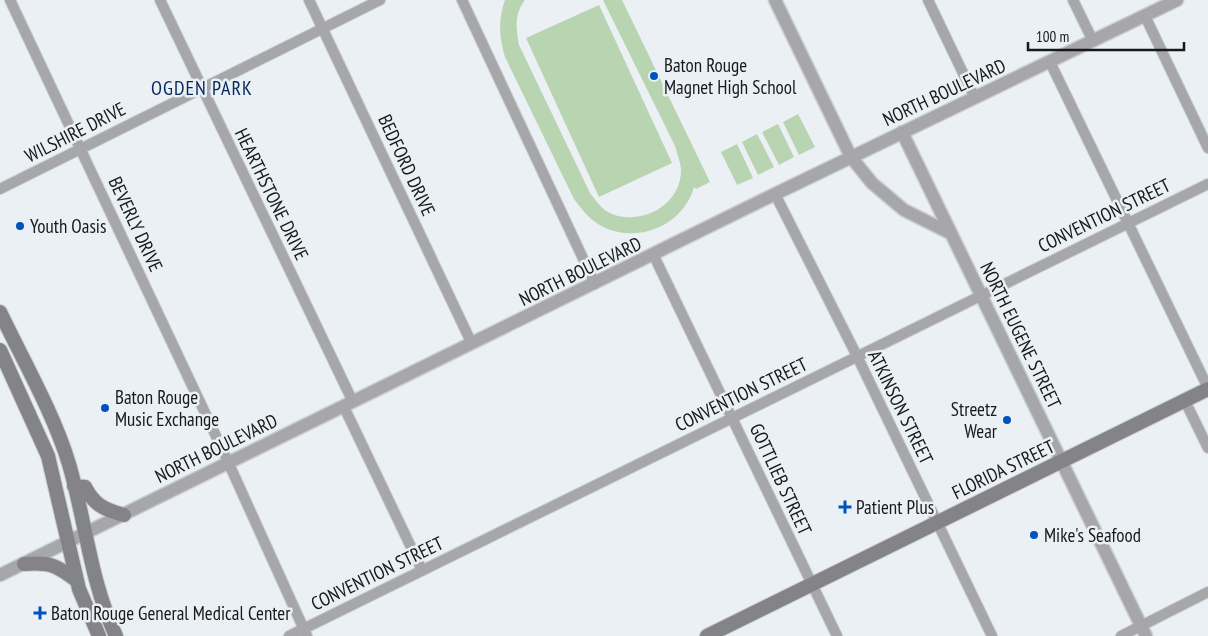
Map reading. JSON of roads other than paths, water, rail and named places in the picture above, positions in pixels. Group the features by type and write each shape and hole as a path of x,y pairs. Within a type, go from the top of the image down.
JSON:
{"main road":[{"path":"0,312 62,443 74,486 96,586 116,636"},
{"path":"0,350 48,456 76,580 99,636"},
{"name":"FLORIDA STREET","path":"707,636 1208,389"},
{"path":"74,486 85,487 92,499 101,508 124,515"},
{"path":"24,564 44,562 58,566 76,580"}],"street":[{"name":"BEVERLY DRIVE","path":"10,0 229,463 305,632"},
{"name":"HEARTHSTONE DRIVE","path":"160,0 349,404 422,570"},
{"name":"BEDFORD DRIVE","path":"309,0 472,344"},
{"name":"WILSHIRE DRIVE","path":"0,189 380,0"},
{"path":"462,0 595,284"},
{"path":"775,0 851,158 872,183 904,210 950,233"},
{"path":"928,0 975,98"},
{"path":"1074,0 1093,41"},
{"name":"NORTH BOULEVARD","path":"0,576 654,256 775,194 1177,0"},
{"path":"1145,16 1208,148"},
{"path":"1050,62 1208,389"},
{"name":"NORTH EUGENE STREET","path":"902,132 1143,631"},
{"name":"CONVENTION STREET","path":"289,636 305,632 422,570 1208,184"},
{"name":"ATKINSON STREET","path":"775,194 857,356 992,636"},
{"name":"GOTTLIEB STREET","path":"654,256 837,636"},
{"path":"1185,401 1208,448"},
{"path":"1121,636 1143,631 1208,592"}],"place":[{"name":"Baton Rouge Magnet High School","path":"654,76"},
{"name":"Youth Oasis","path":"20,226"},
{"name":"Baton Rouge Music Exchange","path":"105,408"},
{"name":"Streetz Wear","path":"1007,420"},
{"name":"Patient Plus","path":"845,507"},
{"name":"Mike's Seafood","path":"1034,535"},
{"name":"Baton Rouge General Medical Center","path":"40,613"}],"district":[{"name":"OGDEN PARK","path":"202,88"}]}
